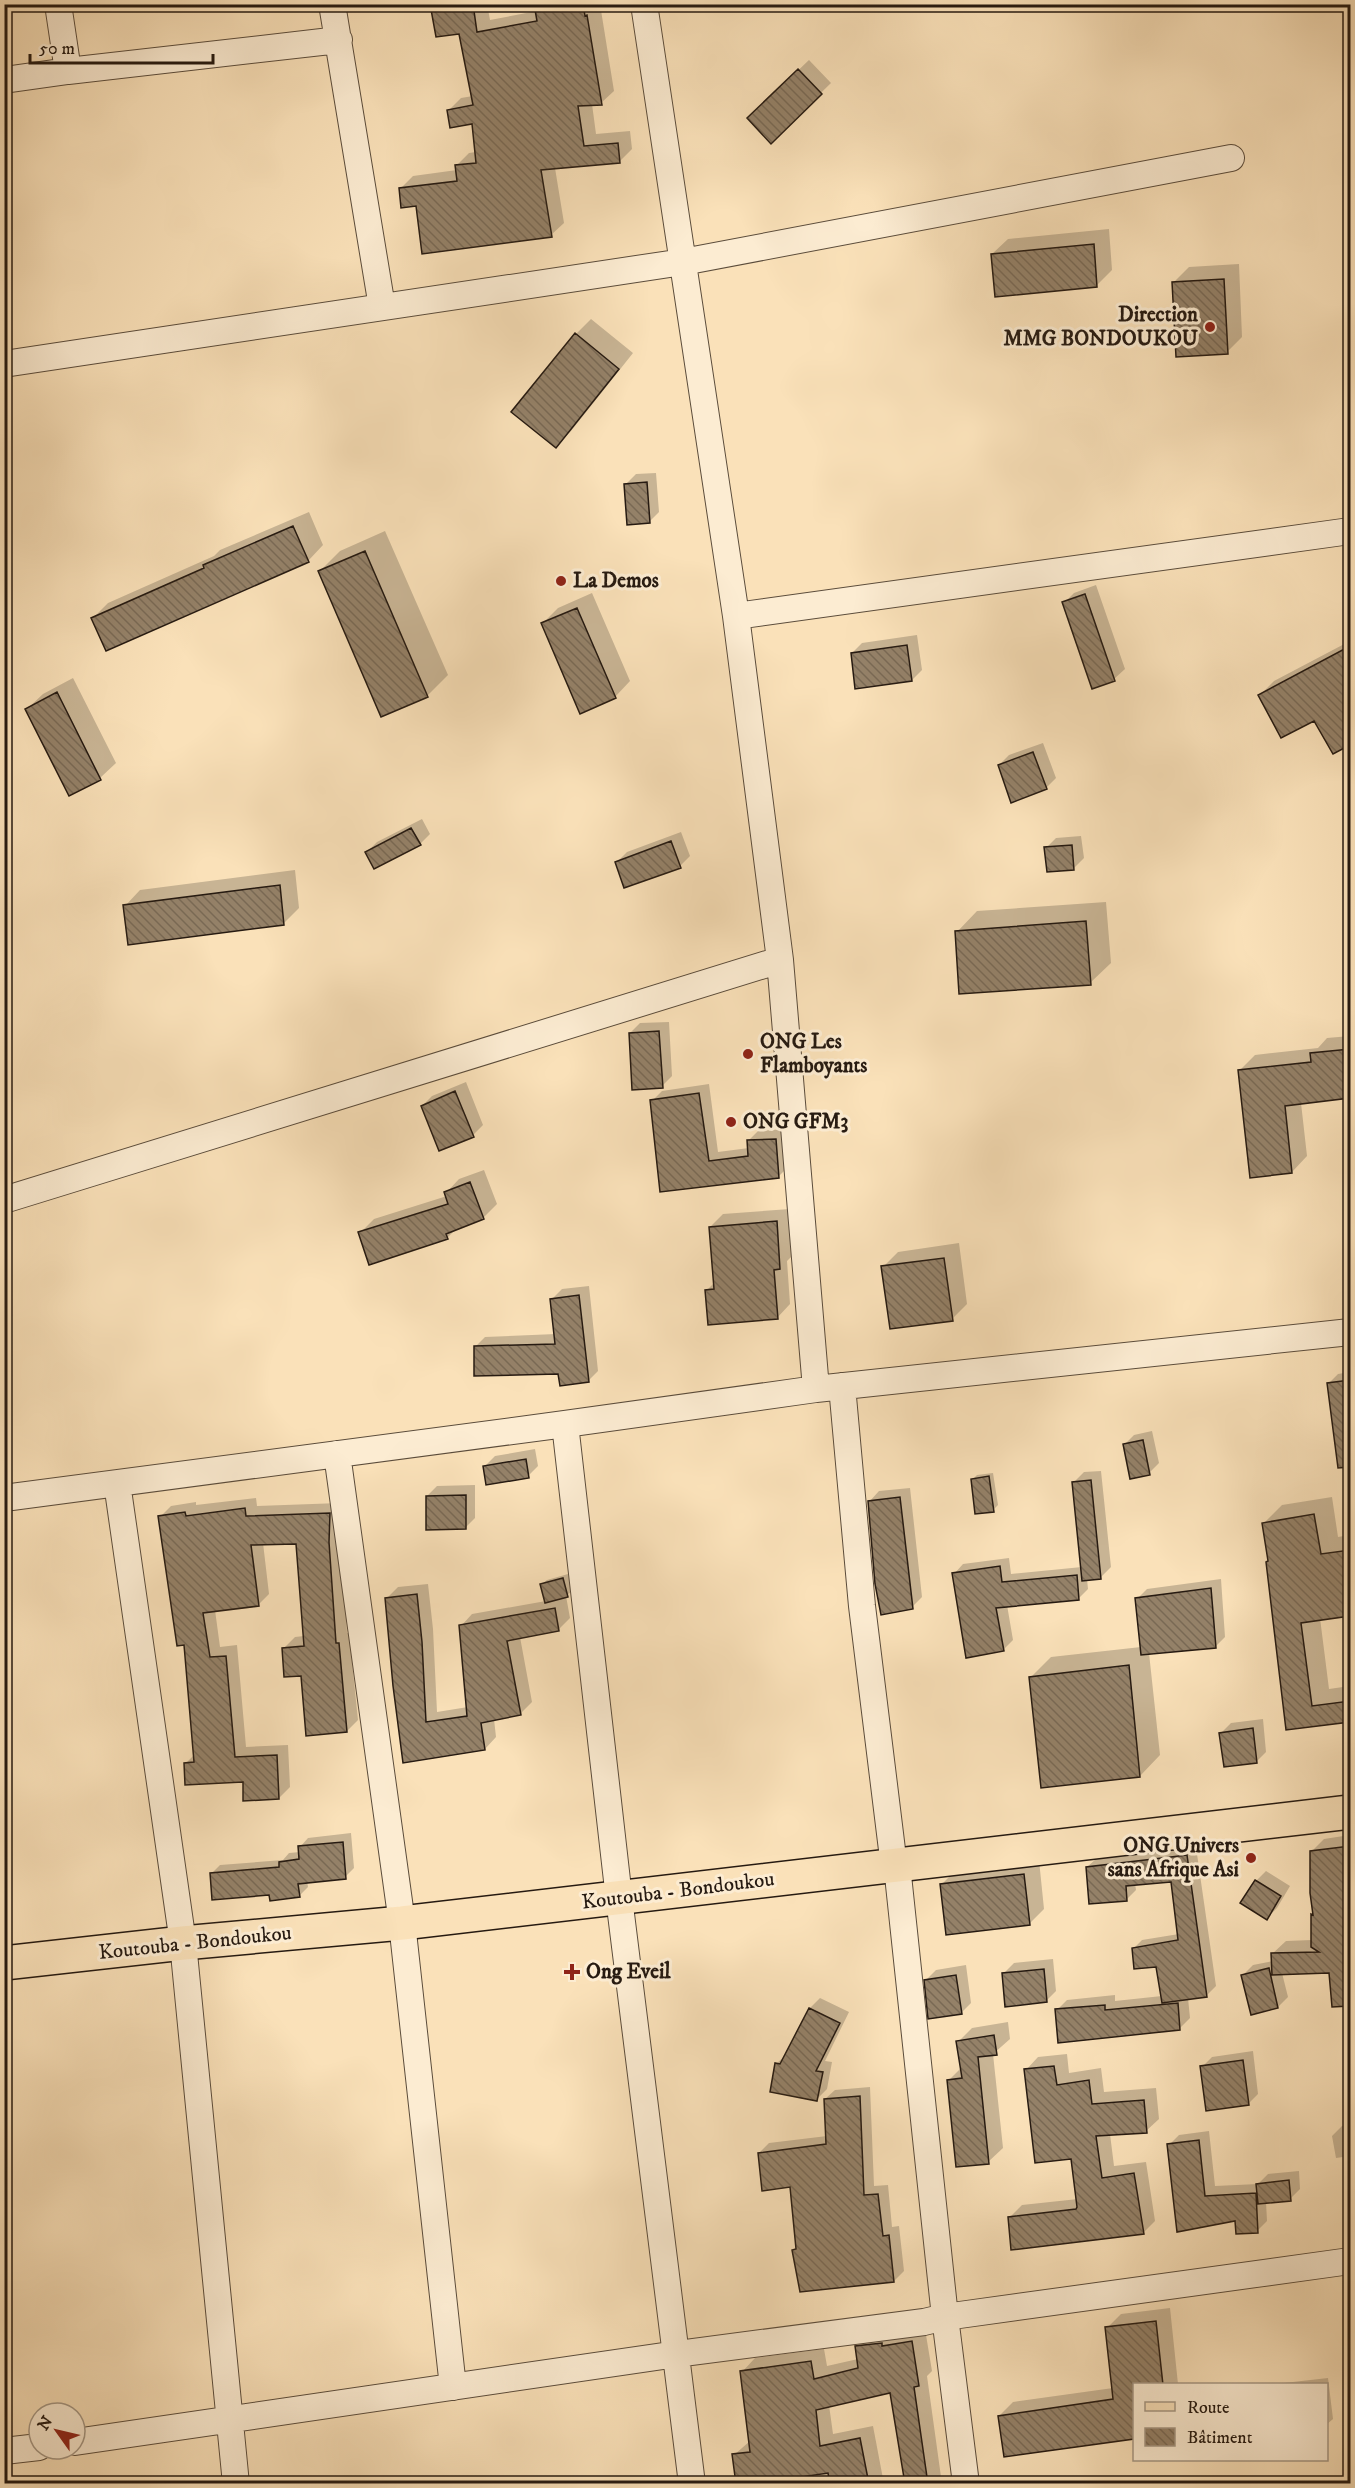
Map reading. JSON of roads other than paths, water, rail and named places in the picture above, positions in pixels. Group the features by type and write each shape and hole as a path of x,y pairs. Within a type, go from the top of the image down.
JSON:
{"main road":[{"name":"Koutouba - Bondoukou","path":"4,1963 183,1943 402,1923 1350,1812"}],"street":[{"path":"58,4 68,71"},
{"path":"332,4 382,307"},
{"path":"644,4 736,616 780,960 816,1389"},
{"path":"4,81 68,71 339,40"},
{"path":"4,364 683,262 1231,158"},
{"path":"736,616 1350,531"},
{"path":"6,1195 780,960"},
{"path":"4,1498 565,1425 816,1389 1350,1332"},
{"path":"842,1386 862,1606 895,1866 945,2317 966,2484"},
{"path":"565,1425 619,1898 692,2484"},
{"path":"337,1455 402,1923 453,2387"},
{"path":"117,1483 183,1943 236,2484"},
{"path":"87,2440 677,2354 1350,2262"},
{"path":"4,2451 27,2448"}],"place":[{"name":"Direction MMG BONDOUKOU","path":"1210,327"},
{"name":"La Demos","path":"561,581"},
{"name":"ONG Les Flamboyants","path":"748,1054"},
{"name":"ONG GFM3","path":"731,1122"},
{"name":"ONG Univers sans Afrique Asi","path":"1251,1858"},
{"name":"Ong Eveil","path":"572,1972"}]}
